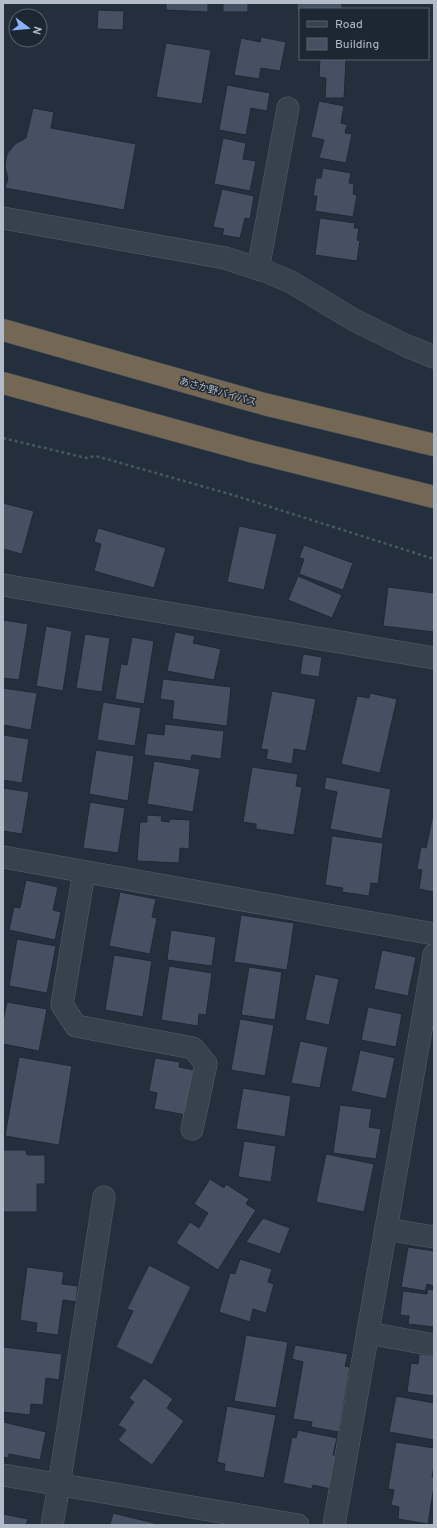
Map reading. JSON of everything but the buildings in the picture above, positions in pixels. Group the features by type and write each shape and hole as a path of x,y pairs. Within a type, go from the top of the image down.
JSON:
{"highway":[{"name":"あさか野バイパス","path":"3,330 264,404 434,445"},
{"path":"3,383 250,451 434,497"}],"street":[{"path":"258,269 288,108"},
{"path":"3,218 224,258 265,271 291,282 354,320 434,357"},
{"path":"3,585 434,658"},
{"path":"3,857 434,934"},
{"path":"84,872 62,1005 76,1026 194,1048 206,1064 192,1129"},
{"path":"334,1525 434,955"},
{"path":"52,1525 104,1197"},
{"path":"386,1229 434,1237"},
{"path":"368,1333 434,1345"},
{"path":"3,1475 298,1525"}],"path":[{"path":"3,438 86,458 96,456 233,494 434,559"}]}
